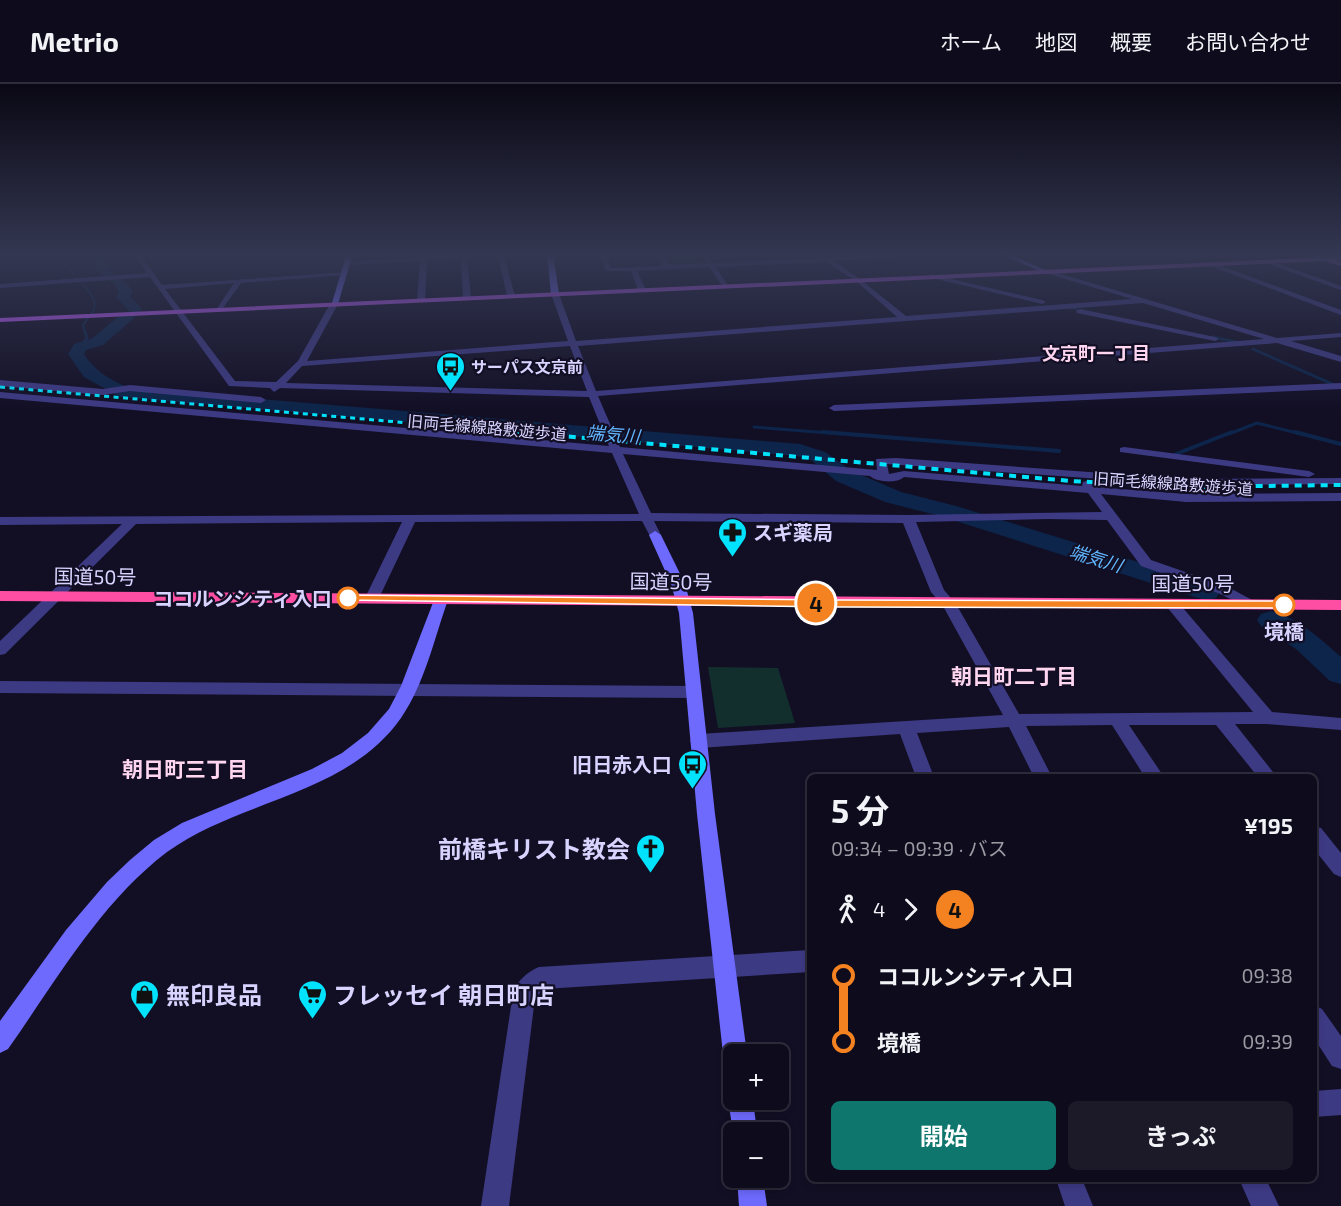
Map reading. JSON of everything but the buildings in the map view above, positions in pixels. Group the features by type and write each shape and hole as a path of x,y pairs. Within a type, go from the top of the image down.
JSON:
{"highway":[{"name":"国道50号","path":"0,596 1341,605"}],"main road":[{"path":"0,320 308,305"}],"street":[{"path":"174,305 230,383 592,394 1341,335"},
{"path":"220,310 223,305"},
{"path":"242,417 300,364 333,305"},
{"path":"559,305 572,344 613,444 684,602 734,1044"},
{"path":"888,305 903,318"},
{"path":"300,364 1070,305"},
{"path":"1156,305 1341,359"},
{"path":"1321,305 1341,313"},
{"path":"1060,306 1230,343"},
{"path":"0,383 109,392 126,388 258,403"},
{"path":"834,408 1341,386"},
{"path":"0,395 242,417 613,444 876,473 885,472 880,461 896,461 1082,476 1239,483 1341,480"},
{"name":"旧両毛線線路敷遊歩道","path":"0,400 613,444 714,466 733,464 898,478 904,474 1005,481 1022,486 1233,504 1341,506"},
{"path":"1124,450 1341,480"},
{"path":"1082,476 1150,566 1223,590 1249,604"},
{"name":"旧両毛線線路敷遊歩道","path":"1093,492 1186,498 1341,496"},
{"path":"0,521 908,519 1110,516"},
{"path":"372,598 410,519"},
{"path":"908,519 938,592 949,604 1041,774"},
{"path":"0,650 133,520"},
{"path":"0,1041 89,917 121,879 163,845 199,823 334,767 374,738 394,714 406,691 441,600"},
{"path":"1172,604 1267,717"},
{"path":"0,687 693,693"},
{"path":"699,741 1014,720 1267,717 1337,727"},
{"path":"1221,718 1266,774"},
{"path":"1117,720 1153,774"},
{"path":"906,727 924,774"},
{"path":"1317,838 1341,868"},
{"path":"495,1206 524,993 539,978 807,962"},
{"path":"1317,1021 1341,1057"},
{"path":"1317,1104 1341,1102"},
{"path":"1070,1182 1079,1206"},
{"path":"1253,1182 1265,1206"},
{"path":"751,1188 753,1206"}],"green space":[{"path":"708,667 778,668 795,723 718,728"}],"waterway":[{"path":"85,333 83,325 93,311 94,305"},
{"name":"端気川","path":"131,305 135,309"},
{"path":"1066,307 1084,311"},
{"name":"端気川","path":"128,316 97,342 80,347 76,354 97,378 126,393 800,450 818,456 844,476 893,497 948,511 1207,592"},
{"path":"80,347 87,338 85,332"},
{"path":"1213,337 1240,343"},
{"path":"1253,349 1341,388"},
{"path":"1229,434 1257,423 1301,434"},
{"path":"754,427 842,434"},
{"path":"823,432 1059,451"},
{"path":"1176,454 1232,432"},
{"path":"1295,432 1341,444"},
{"name":"端気川","path":"1271,620 1306,642 1341,674"}],"railway":[{"path":"0,387 534,434"},
{"path":"517,432 1071,481 1184,487 1341,485"}],"bus line":[{"name":"4","path":"348,598 1284,605"}],"place":[{"name":"サーパス文京前","path":"450,392"},
{"name":"スギ薬局","path":"732,558"},
{"name":"ココルンシティ入口","path":"348,598"},
{"name":"境橋","path":"1284,605"},
{"name":"旧日赤入口","path":"693,790"},
{"name":"前橋キリスト教会","path":"651,874"},
{"name":"無印良品","path":"145,1020"},
{"name":"フレッセイ 朝日町店","path":"312,1020"}],"district":[{"name":"文京町一丁目","path":"1096,353"},
{"name":"朝日町二丁目","path":"1014,675"},
{"name":"朝日町三丁目","path":"185,768"}]}
